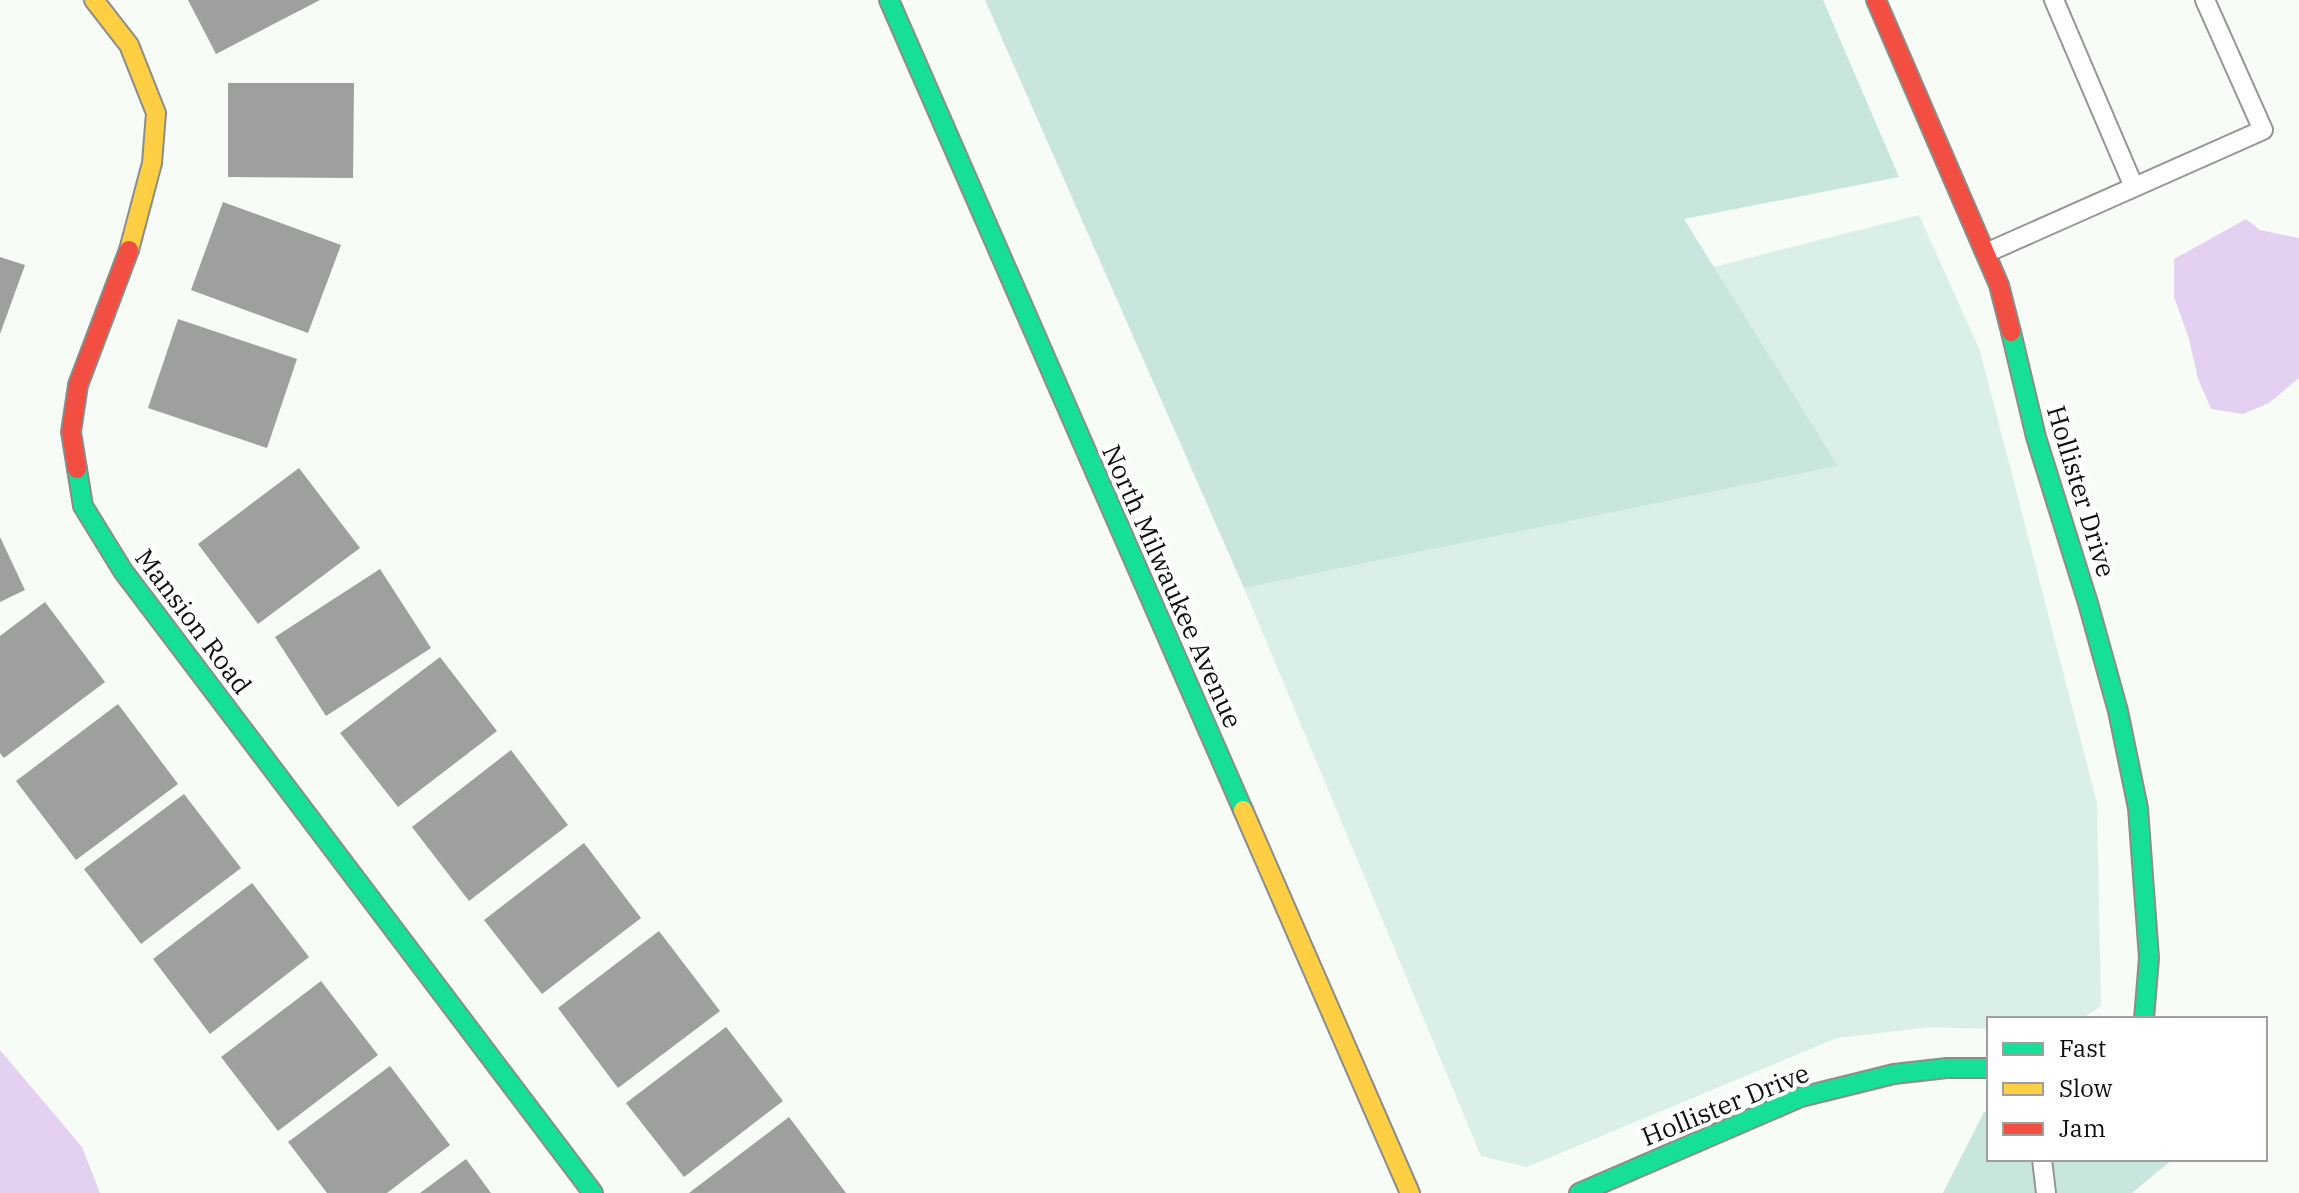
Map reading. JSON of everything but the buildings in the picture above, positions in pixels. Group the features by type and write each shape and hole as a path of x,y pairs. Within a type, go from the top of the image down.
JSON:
{"street":[{"name":"Mansion Road","path":"94,0 129,45 156,113 152,163 132,243 78,385 71,432 83,506 123,571 593,1193"},
{"name":"North Milwaukee Avenue","path":"889,0 1410,1193"},
{"name":"Hollister Drive","path":"1876,0 1999,285 2036,437 2118,711 2138,808 2149,958 2144,1017"},
{"name":"Hollister Drive","path":"1579,1193 1801,1097 1894,1074 1947,1068 1987,1068"}],"lane":[{"path":"2054,0 2134,187"},
{"path":"1986,253 2263,130 2205,0"},
{"path":"2042,1161 2046,1193"}],"shaded area":[{"path":"985,0 1823,0 1899,177 1684,219 1838,466 1244,588"},
{"path":"1919,215 1980,351 2097,803 2101,1006 2084,1017 1987,1017 1987,1029 1932,1027 1837,1038 1527,1167 1481,1156 1244,588 1838,466 1713,267"},
{"path":"2246,219 2260,230 2299,238 2299,378 2269,403 2243,414 2211,409 2198,379 2189,339 2174,297 2174,259"},
{"path":"0,1050 82,1147 100,1193 0,1193"},
{"path":"1984,1112 1987,1113 1987,1161 2171,1161 2132,1193 1943,1193"}],"traffic: fast":[{"path":"889,0 1243,810"},
{"path":"2011,332 2036,437 2118,711 2138,808 2149,958 2144,1017"},
{"path":"77,469 83,506 123,571 593,1193"},
{"path":"1579,1193 1801,1097 1894,1074 1947,1068 1987,1068"}],"traffic: slow":[{"path":"94,0 129,45 156,113 152,163 129,250"},
{"path":"1243,810 1410,1193"}],"traffic: jam":[{"path":"1876,0 1999,285 2011,332"},
{"path":"77,469 71,432 78,385 129,250"}]}
